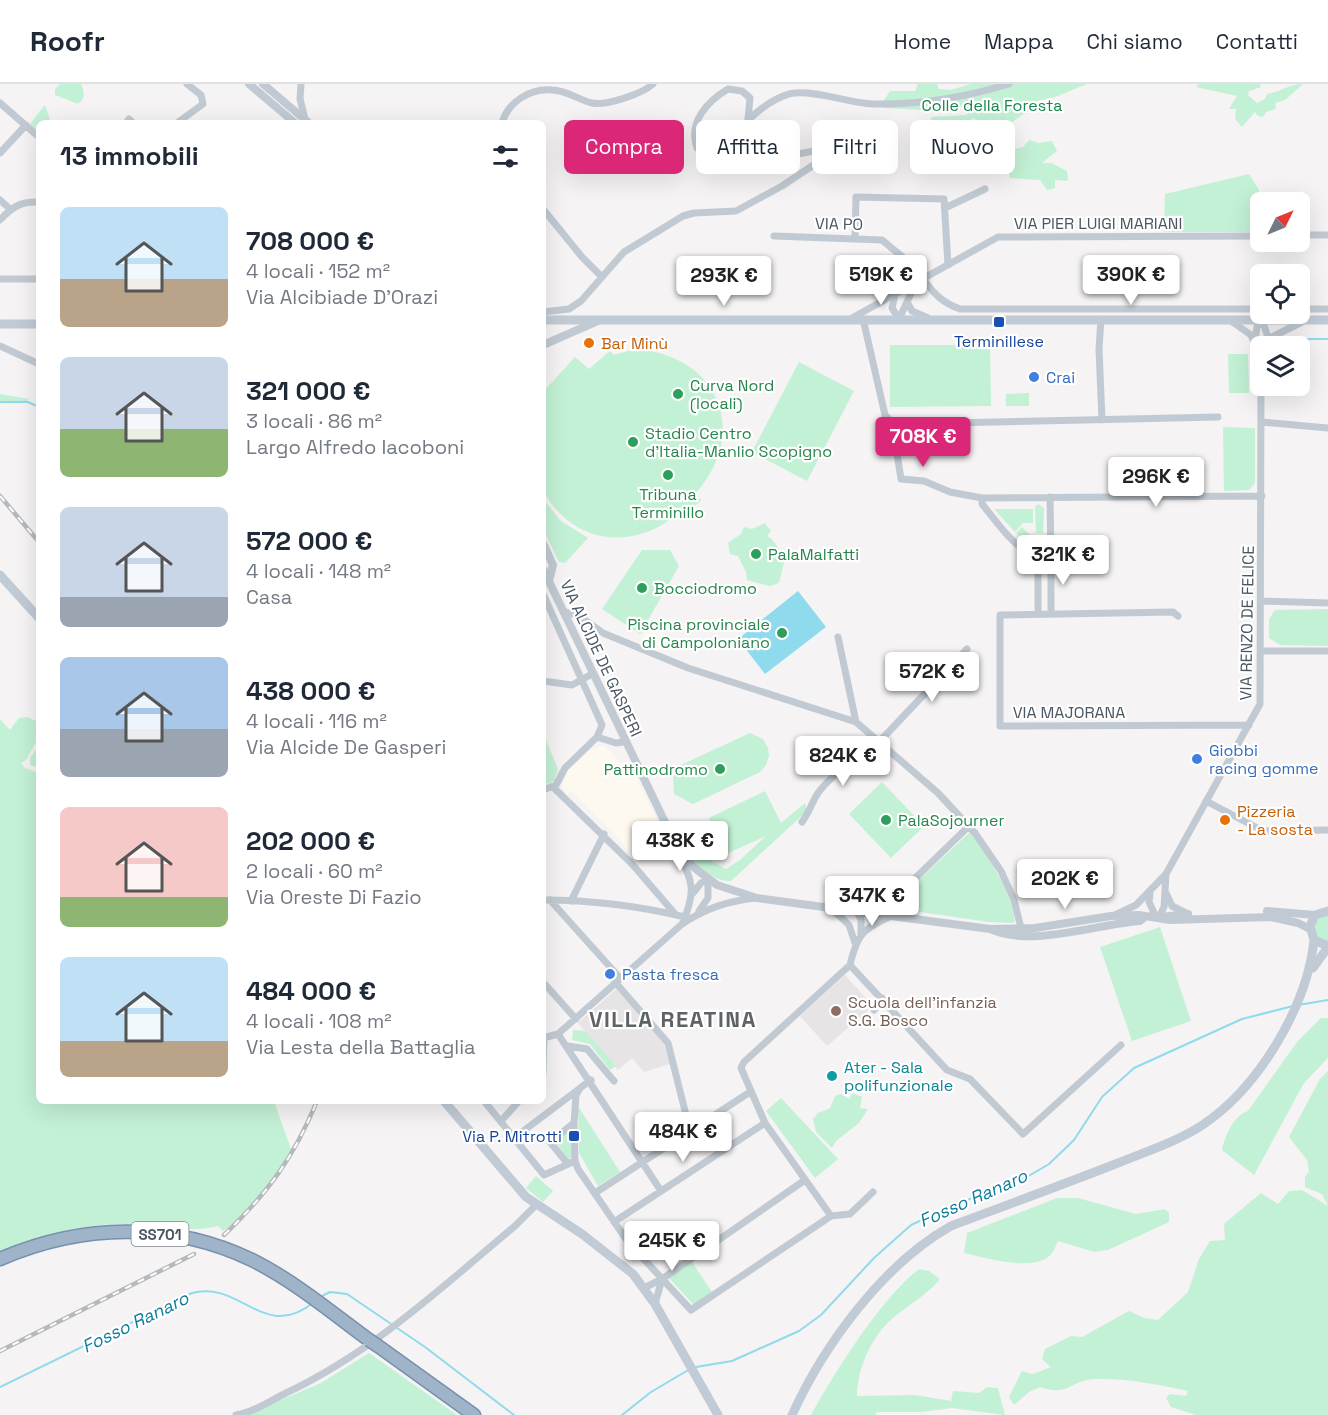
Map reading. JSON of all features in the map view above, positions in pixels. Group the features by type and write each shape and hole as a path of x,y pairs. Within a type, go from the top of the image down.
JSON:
{"highway":[{"name":"SS701","path":"0,1259 45,1242 79,1234 108,1231 159,1233 183,1237 232,1251 280,1277 314,1300 474,1415"}],"main road":[{"path":"546,320 1250,320"},
{"path":"1310,321 1328,320"},
{"path":"0,324 36,324"},
{"path":"0,575 36,615"},
{"path":"792,1415 814,1374 853,1316 889,1273 925,1240 951,1226 1147,1152 1201,1126 1232,1101 1259,1071 1287,1021 1306,977 1314,940 1310,929 1315,915 1328,910"},
{"path":"1306,977 1328,946 1314,940"},
{"path":"447,1104 516,1187 536,1205 617,1260 644,1288 684,1351 718,1415"}],"street":[{"path":"181,120 203,104 201,95 187,84"},
{"path":"249,84 291,120"},
{"path":"263,84 306,120"},
{"path":"301,84 300,99 307,120"},
{"path":"504,120 514,103 535,92 553,89 594,104 647,90 653,84"},
{"path":"749,120 774,100 796,93 873,104 911,102 984,91 1009,84"},
{"path":"698,120 713,101 728,89 742,91 750,98 748,120"},
{"path":"0,103 36,134"},
{"path":"696,123 692,130 696,144"},
{"path":"0,153 26,125"},
{"path":"546,312 569,309 581,301 624,252 683,216 694,213 736,211 746,207 806,171 825,154 819,150 800,154"},
{"path":"945,208 985,189"},
{"path":"855,237 856,197 944,199 948,265"},
{"path":"0,200 10,209"},
{"path":"0,220 10,209 22,203 36,202"},
{"path":"546,214 602,277"},
{"path":"1310,235 1328,235"},
{"name":"VIA PO","path":"774,236 855,237 882,240 906,259 920,281 933,294 948,305 960,309 1250,309"},
{"name":"VIA PIER LUIGI MARIANI","path":"849,320 998,237 1250,236"},
{"path":"0,279 36,279"},
{"path":"899,320 908,295 920,281"},
{"path":"895,295 892,308 899,320"},
{"path":"907,303 912,311 934,320"},
{"path":"1310,309 1328,309"},
{"path":"546,342 600,320"},
{"path":"863,320 885,415 892,422 901,424 1218,417"},
{"path":"1101,320 1099,349 1102,420"},
{"path":"1228,320 1245,328 1250,336"},
{"path":"546,341 565,331 566,321"},
{"path":"1279,336 1300,324"},
{"path":"0,346 36,363"},
{"name":"VIA RENZO DE FELICE","path":"1166,874 1260,704 1262,396"},
{"path":"892,422 901,479 924,481 950,492 982,498 1262,496"},
{"path":"1263,422 1328,428"},
{"path":"1050,497 1051,614"},
{"path":"982,498 982,504 1019,548 1038,558 1051,558"},
{"path":"546,550 553,565 549,582"},
{"path":"1038,558 1038,614"},
{"name":"VIA ALCIDE DE GASPERI","path":"546,576 624,742 675,843 692,866 708,879 736,893 757,898 990,929"},
{"path":"546,594 561,607 581,617 603,633 688,668 856,722 938,793 969,826 1001,871 1014,900 1022,928"},
{"path":"546,599 601,718 602,725 597,737 565,768 553,788 546,789"},
{"path":"1262,601 1328,603"},
{"name":"VIA MAJORANA","path":"1178,616 1173,612 1000,615 1000,726 1249,725"},
{"path":"838,637 856,722"},
{"path":"802,822 810,812 818,793 869,746 880,741 967,649"},
{"path":"1261,651 1328,651"},
{"path":"546,681 572,685 592,674"},
{"path":"597,737 616,743 624,742"},
{"path":"553,788 604,834 683,921"},
{"path":"1206,801 1263,831 1328,830"},
{"path":"900,917 906,887 969,826"},
{"path":"571,901 604,834"},
{"path":"675,843 692,883 693,893"},
{"path":"1158,917 1165,892 1166,874"},
{"path":"1112,916 1136,905 1166,874"},
{"path":"683,921 693,893 701,883 708,879 708,898 698,913"},
{"path":"1149,892 1149,902 1158,917 1170,920 1271,916 1292,921 1310,929"},
{"path":"1165,892 1172,906 1189,914"},
{"path":"831,1216 765,1124 742,1075 741,1068 744,1062 850,965 855,943 861,935 872,925 891,916 887,900 882,897"},
{"path":"546,1037 558,1034 683,921 722,903 757,898"},
{"path":"546,900 658,910 676,915"},
{"path":"546,900 618,980 668,1043 690,1131"},
{"path":"831,908 852,930"},
{"path":"857,911 861,921 861,935"},
{"path":"855,943 852,930 857,911"},
{"path":"990,929 1022,928 1112,916 1158,917 1271,911 1315,915"},
{"path":"990,929 1001,934 1037,936 1140,921 1145,917"},
{"path":"850,965 948,1070 970,1079 1023,1134 1121,1045"},
{"path":"546,985 576,1018"},
{"path":"874,1010 882,998"},
{"path":"558,1034 591,1080 596,1094 661,1191"},
{"path":"568,1046 587,1049 614,1081"},
{"path":"514,1138 591,1080"},
{"path":"571,1162 574,1106 580,1088"},
{"path":"595,1193 750,1092"},
{"path":"487,1104 544,1175 571,1162"},
{"path":"501,1121 516,1104"},
{"path":"574,1123 550,1142 571,1162 614,1222 691,1310 831,1216 850,1214 873,1192"},
{"path":"614,1222 765,1124"},
{"path":"644,1288 662,1279 805,1180"},
{"path":"236,1415 250,1411 325,1375 386,1334 515,1226 536,1205"},
{"path":"655,1304 662,1279"}],"shaded area":[{"path":"648,627 669,637 659,653 638,645"},
{"path":"604,745 629,773 634,773 667,841 635,861 623,844 571,791 567,795 562,786 567,771 588,752"},
{"name":"Scuola dell'infanzia S.G. Bosco","path":"845,975 873,1006 827,1046 800,1016"},
{"path":"616,989 663,1040 670,1064 644,1072 632,1058 618,1070 578,1023"}],"green space":[{"path":"60,84 81,84 84,95 82,100 78,104 55,95 55,89"},
{"name":"Colle della Foresta","path":"918,84 937,84 939,89 950,90 971,84 1087,84 1055,97 1032,102 1027,113 1015,120 973,118 970,120 931,120 931,117 966,115 972,109 967,106 942,111 884,108 883,102 890,91 915,91"},
{"path":"1199,84 1260,84 1261,87 1249,91 1248,95 1257,103 1265,99 1267,94 1303,84 1285,100 1275,103 1276,109 1266,112 1263,117 1258,116 1255,112 1242,127 1235,119 1236,109 1229,109 1237,96 1196,87"},
{"path":"45,105 50,120 36,120 36,129 30,124"},
{"path":"1029,140 1039,143 1052,141 1057,151 1042,163 1051,163 1067,171 1068,181 1055,180 1055,188 1047,190 1040,180 1010,178 1009,174 1015,174 1015,149 1023,147"},
{"path":"1249,174 1259,190 1259,192 1250,192 1250,232 1164,232 1165,194"},
{"path":"890,345 990,345 991,406 890,407"},
{"name":"Stadio Centro d'Italia-Manlio Scopigno","path":"635,349 664,354 687,365 705,381 717,400 723,422 721,446 712,470 695,494 701,500 690,511 684,507 658,527 627,537 595,534 579,528 565,518 546,495 546,389 575,357 589,369 610,351 614,355"},
{"path":"1228,354 1248,354 1249,393 1229,393"},
{"path":"799,362 854,391 807,481 752,452"},
{"path":"1029,393 1029,406 1006,406 1006,394"},
{"path":"0,394 29,399 25,403 0,403"},
{"path":"1223,427 1255,428 1255,483 1249,490 1224,491"},
{"path":"546,503 561,521 588,538 565,563 559,562 546,535"},
{"path":"1038,504 1044,508 1043,533 1036,533 1035,507"},
{"path":"994,509 1033,509 1033,523 1023,523 1015,532"},
{"name":"PalaMalfatti","path":"765,523 771,531 767,536 785,558 779,583 770,586 747,580 746,572 738,556 730,554 728,543 741,534 744,527 752,529"},
{"path":"1022,527 1031,536 1044,535 1041,548 1032,549 1016,533"},
{"name":"Bocciodromo","path":"642,550 670,550 679,566 640,634 602,609"},
{"path":"1328,609 1328,646 1280,645 1269,638 1269,619 1275,610"},
{"path":"28,717 35,721 36,718 36,742 26,760 21,763 25,768 36,772 36,1104 275,1104 291,1149 262,1194 223,1231 218,1226 184,1229 111,1224 62,1232 0,1251 0,719 10,730 19,718"},
{"name":"Pattinodromo","path":"750,733 763,739 768,748 769,756 766,765 760,772 693,804 674,794 673,773 681,765"},
{"path":"546,740 558,769 554,781 546,785"},
{"path":"36,749 36,767 30,765 30,758"},
{"name":"PalaSojourner","path":"882,782 924,826 891,858 849,814"},
{"path":"765,791 781,823 805,803 807,811 731,881 713,877 695,864 676,839 674,830 679,827 705,857 726,869 740,860 766,836 726,854 709,818"},
{"path":"970,832 991,862 1006,890 1014,915 1014,923 989,922 906,910 909,889"},
{"path":"1328,915 1328,942 1317,937 1314,925 1319,917"},
{"path":"1160,927 1191,1021 1132,1041 1100,947"},
{"path":"1321,1018 1328,1018 1328,1058 1304,1083 1254,1175 1222,1150 1228,1133 1238,1117 1248,1111 1297,1042"},
{"path":"573,1030 585,1031 616,1066 610,1070 590,1044 572,1040"},
{"path":"1328,1071 1328,1206 1322,1194 1305,1187 1305,1177 1309,1171 1307,1160 1289,1137 1320,1079"},
{"path":"853,1093 862,1097 860,1108 868,1109 859,1123 836,1141 832,1148 816,1132 813,1119 818,1113 830,1108 835,1096 841,1094 849,1099"},
{"path":"781,1098 838,1159 815,1178 766,1111"},
{"path":"578,1106 620,1172 598,1186 579,1153"},
{"path":"571,1129 572,1157 569,1160 555,1141"},
{"path":"536,1176 553,1191 543,1202 526,1188"},
{"path":"1302,1190 1328,1206 1328,1415 1196,1415 1171,1407 1166,1398 1170,1394 1186,1396 1188,1391 1118,1379 1086,1380 1057,1390 1040,1387 1029,1392 1014,1405 1009,1397 1022,1371 1033,1374 1051,1367 1042,1359 1045,1349 1071,1336 1082,1337 1129,1311 1144,1318 1158,1320 1188,1292 1199,1259 1210,1241 1225,1240 1224,1224 1261,1193 1278,1204 1289,1191"},
{"path":"1057,1198 1078,1198 1136,1214 1165,1209 1169,1213 1169,1222 1108,1250 1094,1252 1058,1241 1050,1256 1030,1263 1007,1262 964,1253 967,1233"},
{"path":"692,1262 712,1292 694,1305 669,1278"},
{"path":"919,1269 929,1271 940,1279 885,1325 872,1343 863,1364 857,1396 915,1395 951,1401 953,1391 979,1393 987,1387 998,1388 1005,1415 952,1408 921,1412 877,1412 875,1415 811,1415 874,1317 904,1282"},
{"path":"369,1353 457,1415 246,1415 321,1383"}],"water":[{"name":"Piscina provinciale di Campoloniano","path":"798,591 826,627 765,674 738,639"}],"waterway":[{"path":"1310,339 1328,339"},
{"path":"0,402 28,402 36,406"},
{"name":"Fosso Ranaro","path":"1298,1005 1328,1000"},
{"name":"Fosso Ranaro","path":"696,1367 732,1361 799,1331 821,1315 874,1258 911,1225 954,1205 1027,1177 1049,1164 1074,1140 1102,1097 1134,1068 1242,1019 1293,1006"},
{"name":"Fosso Ranaro","path":"0,1387 192,1293 209,1291 225,1295 266,1314 281,1316 296,1313 314,1302"},
{"name":"Fosso Ranaro","path":"320,1297 330,1292 347,1294 425,1347 514,1415"},
{"name":"Fosso Ranaro","path":"622,1415 651,1392 690,1369"}],"railway":[{"path":"0,496 36,538"},
{"path":"224,1235 267,1189 299,1140 316,1104"},
{"path":"0,1351 194,1254"}],"place":[{"name":"Terminillese","path":"999,322"},
{"name":"Bar Minù","path":"589,343"},
{"name":"Crai","path":"1034,377"},
{"name":"Curva Nord (locali)","path":"678,394"},
{"name":"Stadio Centro d'Italia-Manlio Scopigno","path":"633,442"},
{"name":"Tribuna Terminillo","path":"668,475"},
{"name":"PalaMalfatti","path":"756,554"},
{"name":"Bocciodromo","path":"642,588"},
{"name":"Piscina provinciale di Campoloniano","path":"782,633"},
{"name":"Giobbi racing gomme","path":"1197,759"},
{"name":"Pattinodromo","path":"720,769"},
{"name":"PalaSojourner","path":"886,820"},
{"name":"Pizzeria - La sosta","path":"1225,820"},
{"name":"Pasta fresca","path":"610,974"},
{"name":"Scuola dell'infanzia S.G. Bosco","path":"836,1011"},
{"name":"Ater - Sala polifunzionale","path":"832,1076"},
{"name":"Via P. Mitrotti","path":"574,1136"}],"district":[{"name":"VILLA REATINA","path":"673,1019"}]}
